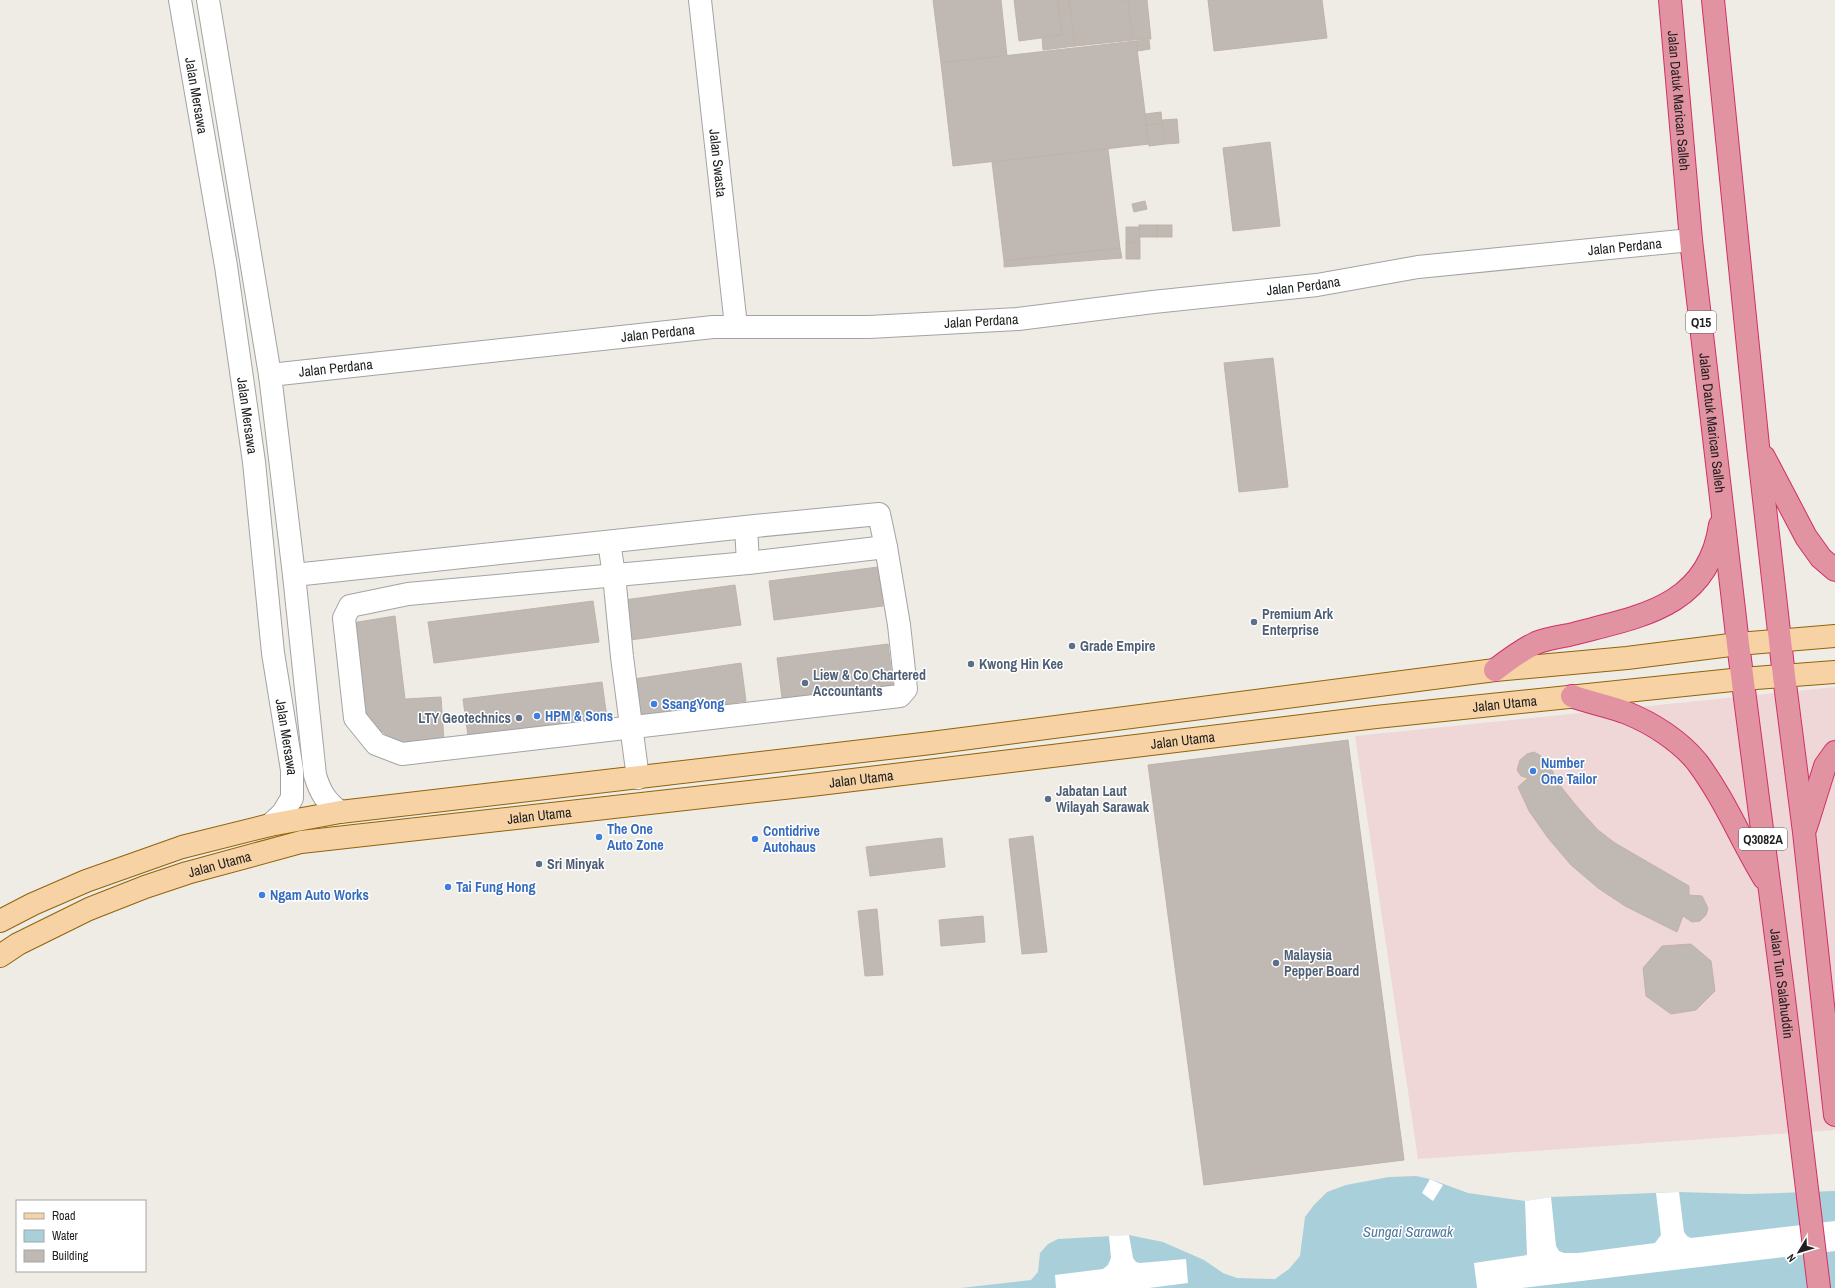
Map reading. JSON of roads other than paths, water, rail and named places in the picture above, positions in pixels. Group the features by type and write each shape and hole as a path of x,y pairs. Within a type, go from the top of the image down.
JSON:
{"highway":[{"name":"Jalan Datuk Marican Salleh","path":"1670,0 1691,240 1723,503 1742,679"},
{"path":"1713,0 1758,446 1784,676 1804,832 1820,992 1835,1115"},
{"path":"1758,446 1806,537 1821,558 1835,570"},
{"path":"1495,670 1514,656 1536,643 1647,614 1665,607 1678,597 1703,572 1712,556 1719,532 1723,503"},
{"name":"Jalan Tun Salahuddin","path":"1742,679 1784,1000 1819,1288"},
{"path":"1572,696 1627,713 1653,727 1678,744 1696,761 1710,782 1769,886"},
{"path":"1804,832 1825,766 1835,752"}],"main road":[{"name":"Jalan Utama","path":"0,921 33,904 86,881 182,847 270,825 340,812 938,742 1495,670 1627,658 1738,644 1835,636"},
{"name":"Jalan Utama","path":"0,956 18,944 89,909 145,887 187,873 301,842 803,786 1330,722 1742,679 1835,672"}],"street":[{"name":"Jalan Mersawa","path":"180,0 226,266 254,462 273,653 292,770 292,798 283,813 270,825"},
{"name":"Jalan Mersawa","path":"208,0 270,375 294,575 315,775 320,791 329,804 340,812"},
{"name":"Jalan Swasta","path":"700,0 736,326"},
{"name":"Jalan Perdana","path":"270,375 713,327 869,327 1018,319 1153,302 1317,285 1418,267 1691,240"},
{"path":"294,575 879,514 886,547 899,625 906,689 900,696 632,726 402,754 376,744 355,718 344,618 350,606 408,594 748,563 886,547"},
{"path":"746,527 748,563"},
{"path":"609,542 638,778"},
{"path":"404,563 408,594"}],"water":[{"name":"Sungai Sarawak","path":"1416,1176 1430,1179 1468,1193 1525,1201 1551,1197 1679,1192 1747,1194 1835,1191 1835,1288 961,1288 1031,1280 1038,1272 1040,1253 1048,1244 1058,1239 1129,1235 1163,1242 1204,1260 1223,1273 1237,1278 1275,1279 1289,1269 1300,1256 1305,1217 1327,1192 1346,1185 1389,1177"}],"place":[{"name":"Premium Ark Enterprise","path":"1254,622"},
{"name":"Grade Empire","path":"1072,646"},
{"name":"Kwong Hin Kee","path":"971,664"},
{"name":"Liew & Co Chartered Accountants","path":"805,683"},
{"name":"SsangYong","path":"654,704"},
{"name":"HPM & Sons","path":"537,716"},
{"name":"LTY Geotechnics","path":"519,718"},
{"name":"Number One Tailor","path":"1533,771"},
{"name":"Jabatan Laut Wilayah Sarawak","path":"1048,799"},
{"name":"The One Auto Zone","path":"599,837"},
{"name":"Contidrive Autohaus","path":"755,839"},
{"name":"Sri Minyak","path":"539,864"},
{"name":"Tai Fung Hong","path":"448,887"},
{"name":"Ngam Auto Works","path":"262,895"},
{"name":"Malaysia Pepper Board","path":"1276,963"}]}
